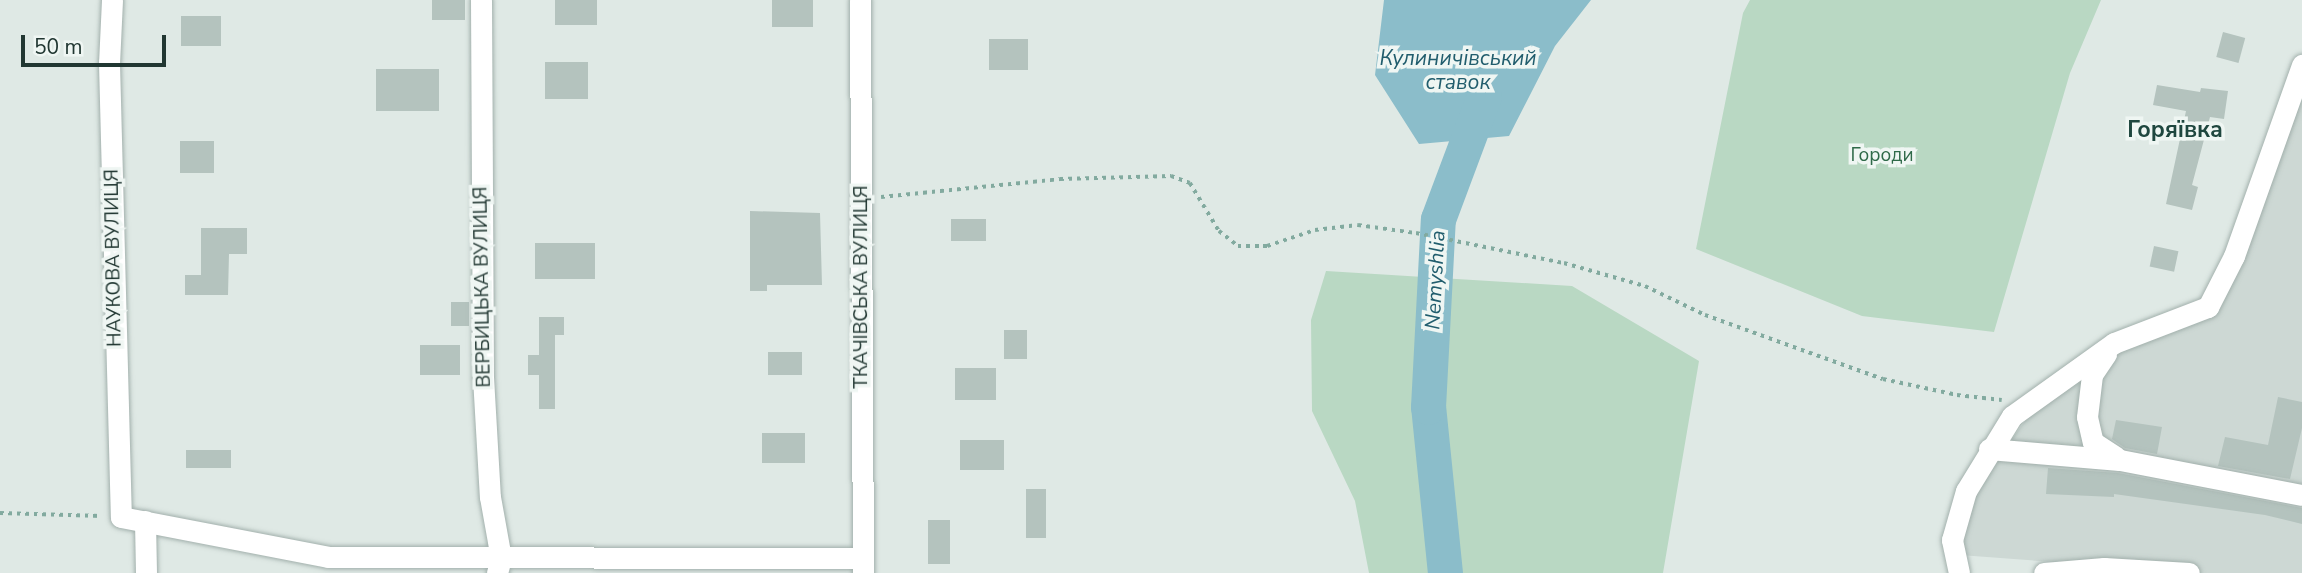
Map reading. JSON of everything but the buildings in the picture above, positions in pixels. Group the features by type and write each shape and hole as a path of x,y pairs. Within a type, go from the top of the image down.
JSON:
{"street":[{"name":"НАУКОВА ВУЛИЦЯ","path":"112,0 109,63 121,517"},
{"name":"ВЕРБИЦЬКА ВУЛИЦЯ","path":"481,0 483,377 490,497 499,565"},
{"name":"ТКАЧІВСЬКА ВУЛИЦЯ","path":"860,0 863,565"},
{"path":"1959,573 1952,540 1966,491 1989,449 2012,416 2114,343 2208,307 2234,256 2302,65"},
{"path":"2114,343 2092,375 2087,417 2093,442 2120,460"},
{"path":"1989,449 2120,460 2302,495"},
{"path":"121,517 328,557 499,565 863,565"},
{"path":"145,521 146,573"},
{"path":"2044,573 2104,568 2189,573"}],"path":[{"path":"861,197 1060,179 1171,176 1190,183 1219,231 1238,246 1267,246 1315,230 1358,225 1416,233 1564,262 1645,286 1705,315 1882,379 1957,395 2028,404"},
{"path":"0,513 121,517"}],"shaded area":[{"path":"2302,78 2302,573 2052,573 2053,562 1960,555 1973,492 2031,413 2119,349 2215,309"}],"green space":[{"name":"Городи","path":"1750,0 2101,0 2070,73 1994,332 1862,316 1696,249 1743,13"},
{"path":"1326,271 1572,286 1699,361 1663,573 1369,573 1355,501 1312,411 1311,320"}],"water":[{"name":"Кулиничівський ставок","path":"1384,0 1591,0 1555,46 1509,136 1419,144 1375,75"}],"waterway":[{"name":"Nemyshlia","path":"1445,573 1428,407 1438,219 1484,96"}],"district":[{"name":"Горяївка","path":"2175,130"}]}
